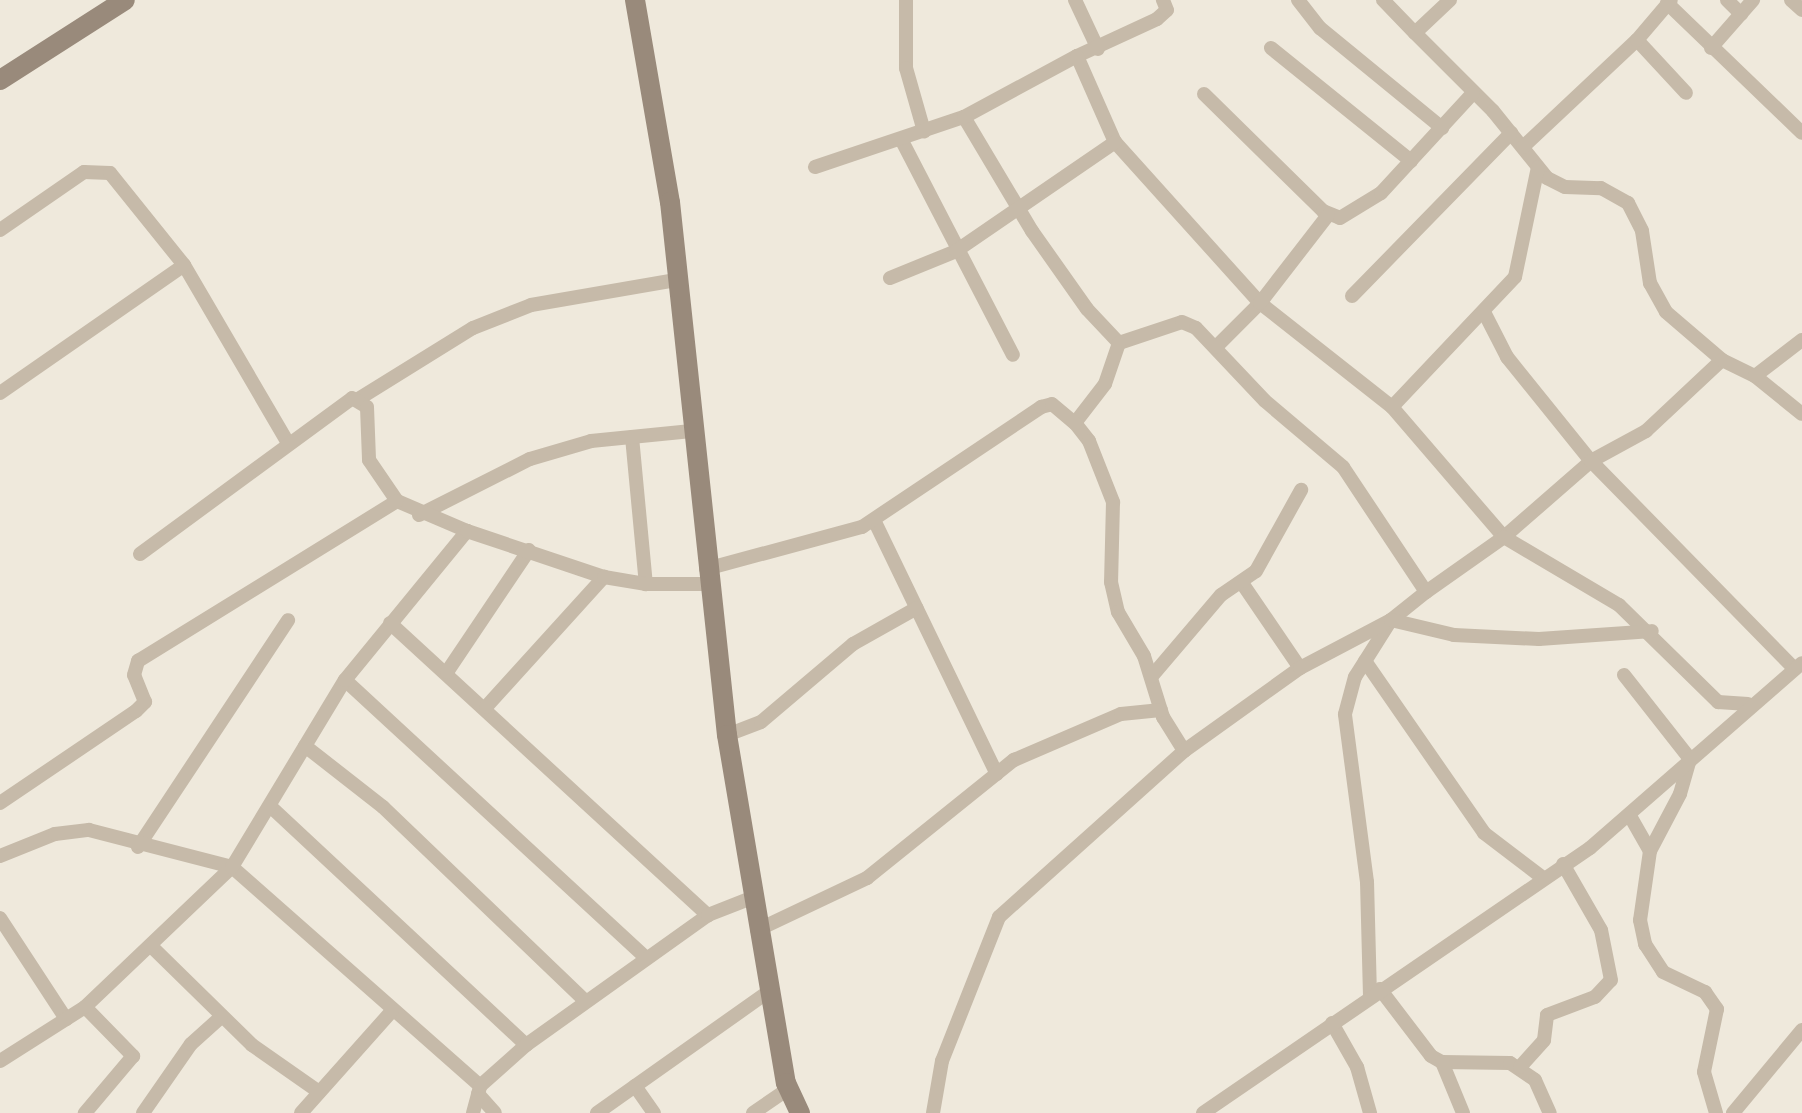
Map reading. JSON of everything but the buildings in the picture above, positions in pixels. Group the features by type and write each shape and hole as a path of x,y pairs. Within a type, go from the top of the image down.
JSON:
{"street":[{"path":"0,80 125,0"},
{"path":"635,0 652,79 727,735 757,930 788,1089 800,1113"},
{"path":"906,0 906,68 924,131"},
{"path":"1075,0 1098,49"},
{"path":"815,167 964,117 1077,56 1098,49 1157,19 1167,10 1163,0"},
{"path":"1298,0 1320,28 1442,128"},
{"path":"1383,0 1511,133 1555,184 1601,188 1628,203 1642,231 1650,283 1666,312 1722,360 1755,376 1802,414"},
{"path":"1415,33 1450,0"},
{"path":"1727,0 1741,14"},
{"path":"1711,48 1753,0"},
{"path":"1791,0 1802,10"},
{"path":"1523,147 1637,40 1668,2 1711,48 1802,133"},
{"path":"1637,40 1686,93"},
{"path":"1271,48 1411,161"},
{"path":"1077,56 1115,142 1260,303 1392,407 1504,537 1590,586 1652,631 1718,702 1722,727"},
{"path":"1204,94 1328,215 1344,217 1365,207 1473,93"},
{"path":"964,117 1087,309 1119,343"},
{"path":"1352,296 1511,133"},
{"path":"901,139 956,251 1013,355"},
{"path":"890,278 956,251 1115,142"},
{"path":"1392,407 1515,277 1538,167"},
{"path":"0,230 96,168 124,183 184,265 287,441"},
{"path":"1216,347 1260,303 1328,215"},
{"path":"0,393 184,265"},
{"path":"140,554 287,441 473,328 531,305 676,280"},
{"path":"1203,1113 1630,816 1722,727 1798,666 1591,461 1507,357 1484,312"},
{"path":"1119,343 1182,322 1216,347 1265,401 1343,467 1426,592"},
{"path":"1755,376 1802,340"},
{"path":"1075,423 1105,384 1119,343"},
{"path":"933,1113 942,1061 999,917 1184,751 1300,668 1391,620 1504,537 1591,461 1646,431 1722,360"},
{"path":"360,398 367,407 369,460 397,501 419,515 604,577 646,584 707,576 807,546 874,520 1041,407 1052,404 1075,423 1089,441 1113,502 1111,582 1118,612 1152,676 1161,710 1184,751"},
{"path":"419,515 530,459 632,437 692,431"},
{"path":"632,437 646,584"},
{"path":"1152,676 1221,595 1242,583 1264,559 1301,490"},
{"path":"0,803 145,702 134,675 138,661 397,501"},
{"path":"874,520 997,774"},
{"path":"0,1061 85,1007 232,867 345,680 467,531"},
{"path":"447,672 529,550"},
{"path":"486,707 604,577"},
{"path":"1242,583 1300,668"},
{"path":"727,735 761,722 853,644 917,608"},
{"path":"138,847 288,620"},
{"path":"1391,620 1454,635 1539,639 1652,631"},
{"path":"1391,620 1365,661 1345,714 1367,882 1375,993 1442,1062 1463,1113"},
{"path":"390,623 486,707 708,915"},
{"path":"1365,661 1484,833 1543,878"},
{"path":"1624,675 1690,759"},
{"path":"345,680 646,958"},
{"path":"1718,702 1748,704"},
{"path":"757,930 867,878 997,774 1037,748 1108,719 1161,710"},
{"path":"305,746 383,807 586,1002"},
{"path":"1690,759 1680,794 1650,851 1640,927 1663,972 1705,992 1717,1009 1704,1072 1716,1113"},
{"path":"271,807 526,1045"},
{"path":"1630,816 1650,851"},
{"path":"2,851 55,834 89,830 138,847 232,867 479,1090 495,1113"},
{"path":"1520,1067 1544,1040 1547,1015 1595,997 1611,980 1601,930 1563,864"},
{"path":"473,1113 479,1090 526,1045 708,915 754,897"},
{"path":"0,918 66,1019"},
{"path":"151,946 221,1017 319,1092"},
{"path":"597,1113 769,991"},
{"path":"85,1007 133,1056 85,1113"},
{"path":"301,1113 392,1011"},
{"path":"143,1113 191,1044 221,1017"},
{"path":"1332,1023 1357,1067 1370,1113"},
{"path":"1733,1113 1802,1030"},
{"path":"1442,1062 1520,1067 1543,1092 1550,1113"},
{"path":"635,1086 654,1113"},
{"path":"753,1113 788,1089"}]}
